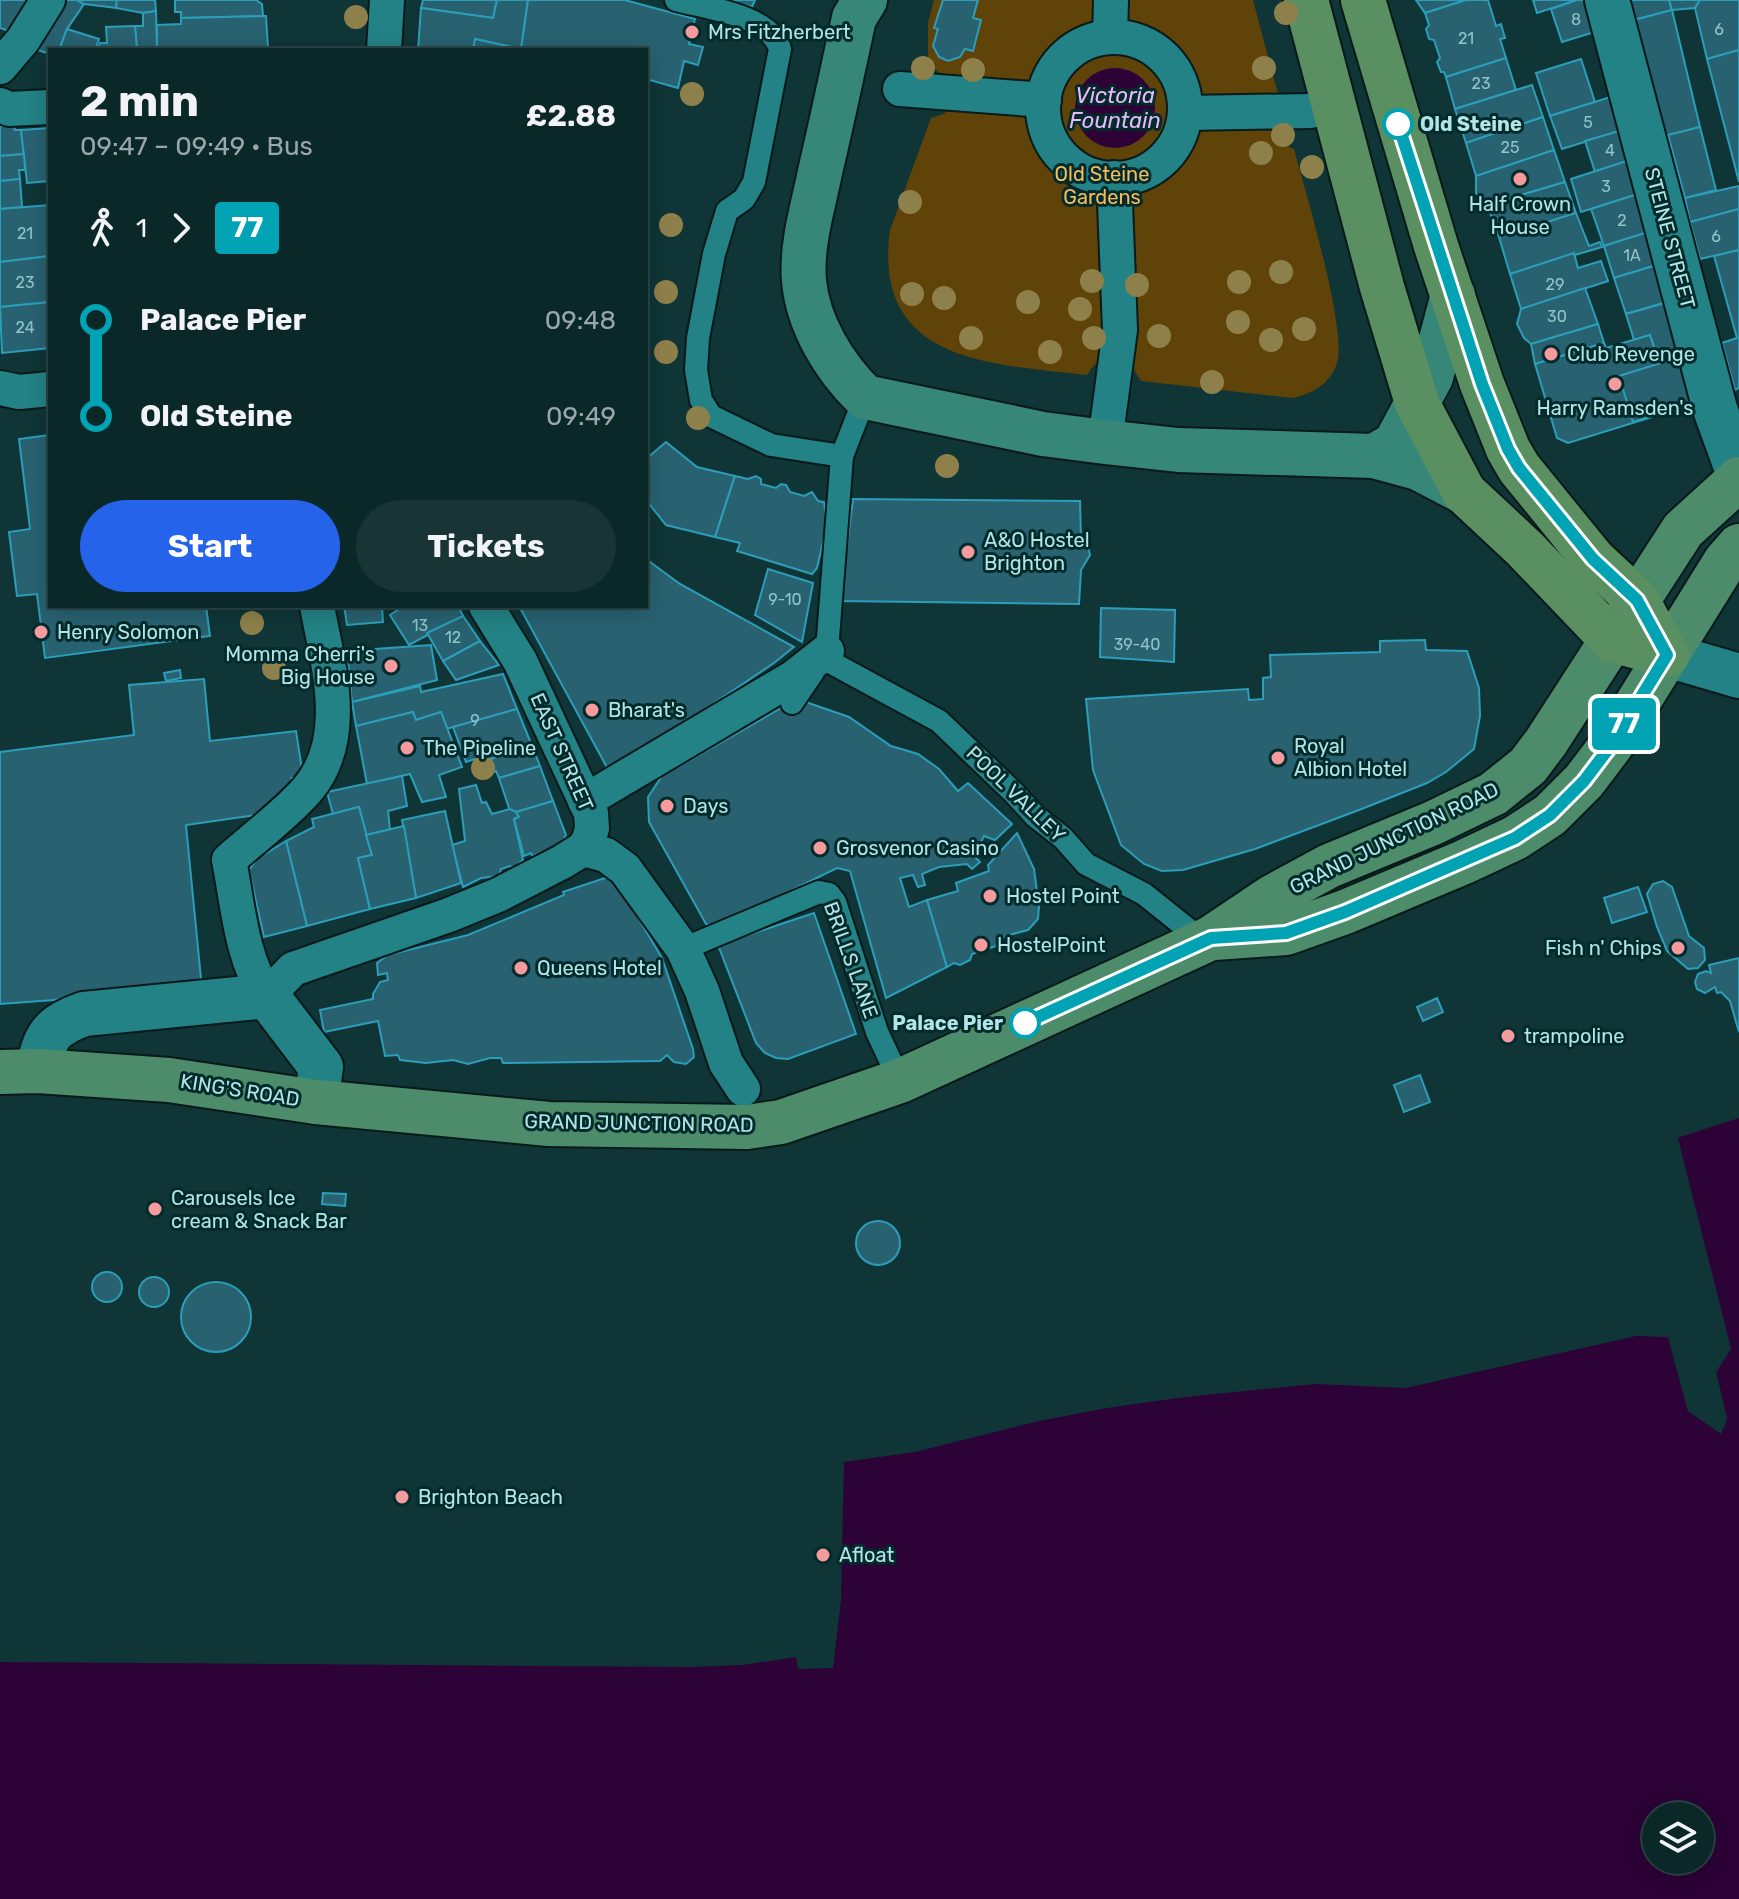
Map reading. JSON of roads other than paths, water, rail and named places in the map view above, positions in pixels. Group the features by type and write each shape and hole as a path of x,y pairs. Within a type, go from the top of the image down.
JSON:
{"highway":[{"path":"1306,0 1382,287 1417,403 1464,492 1565,589 1612,640 1667,655"},
{"path":"1363,0 1396,117 1482,384 1519,468 1593,559 1637,600 1667,655"}],"main road":[{"path":"858,6 806,237 804,281 814,323 836,365 865,397 1043,434 1105,442 1178,450 1374,456 1418,468 1464,492"},
{"path":"1374,456 1395,444 1431,377 1453,295"},
{"name":"GRAND JUNCTION ROAD","path":"316,1102 549,1124 747,1127 781,1122 900,1081 1208,940 1272,897 1329,866 1433,823 1493,794 1528,766 1683,530 1739,477"},
{"name":"GRAND JUNCTION ROAD","path":"1208,940 1286,933 1437,873 1515,838 1550,815 1584,781 1612,744 1725,562 1739,546"},
{"name":"KING'S ROAD","path":"19,1071 169,1080 316,1102"}],"street":[{"path":"0,67 23,40 48,0"},
{"path":"384,48 387,0"},
{"path":"1110,37 1111,0"},
{"name":"STEINE STREET","path":"1607,0 1715,409 1739,477"},
{"path":"1110,37 1132,39 1161,55 1180,81 1185,113 1179,136 1158,164 1137,175 1114,178 1090,175 1069,163 1048,134 1044,100 1054,71 1066,56 1083,45 1110,37"},
{"path":"900,89 1044,100"},
{"path":"0,105 9,109 48,107"},
{"path":"1185,113 1311,111"},
{"path":"1105,442 1120,330 1114,178"},
{"path":"0,388 19,392 48,389"},
{"path":"317,608 333,707 333,731 327,754 319,774 306,791 229,860 248,956 255,979 267,996 293,969 498,895 583,849 606,855 625,869 683,949 702,991 726,1063 743,1089"},
{"name":"EAST STREET","path":"487,608 520,661 591,813 592,828 583,849"},
{"path":"585,801 794,677 827,651"},
{"path":"1667,655 1739,676"},
{"name":"KING'S ROAD","path":"19,1071 63,1022 84,1014 267,996 321,1067 316,1102"}],"lane":[{"path":"676,0 754,21 776,38 780,49 754,182 744,199 727,211 714,254 698,338 696,381 701,400 711,416 771,445 842,456"},
{"path":"792,703 827,651 842,456 865,397"},
{"name":"POOL VALLEY","path":"827,651 832,663 939,721 1035,816 1063,838 1086,864 1144,894 1208,940"},
{"name":"BRILLS LANE","path":"683,949 819,892 829,894 835,902 877,1032 900,1081"}],"water":[{"name":"Victoria Fountain","path":"1115,68 1130,71 1143,80 1152,93 1155,108 1152,123 1143,136 1130,145 1115,148 1100,145 1087,136 1078,123 1075,108 1078,93 1087,80 1100,71"},
{"path":"1739,1118 1739,1899 0,1899 0,1662 692,1667 743,1665 796,1657 798,1669 833,1668 841,1600 844,1462 915,1452 1039,1421 1107,1408 1185,1397 1316,1384 1406,1388 1636,1336 1668,1337 1688,1411 1721,1433 1727,1419 1716,1372 1731,1349 1677,1138"}],"place":[{"name":"Mrs Fitzherbert","path":"692,32"},
{"name":"Old Steine","path":"1398,124"},
{"name":"Half Crown House","path":"1520,179"},
{"name":"Club Revenge","path":"1551,354"},
{"name":"Harry Ramsden's","path":"1615,384"},
{"name":"A&O Hostel Brighton","path":"968,552"},
{"name":"Henry Solomon","path":"41,632"},
{"name":"Momma Cherri's Big House","path":"391,666"},
{"name":"Bharat's","path":"592,710"},
{"name":"The Pipeline","path":"407,748"},
{"name":"Royal Albion Hotel","path":"1278,758"},
{"name":"Days","path":"667,806"},
{"name":"Grosvenor Casino","path":"820,848"},
{"name":"Hostel Point","path":"990,896"},
{"name":"HostelPoint","path":"981,945"},
{"name":"Fish n' Chips","path":"1678,948"},
{"name":"Queens Hotel","path":"521,968"},
{"name":"Palace Pier","path":"1025,1023"},
{"name":"trampoline","path":"1508,1036"},
{"name":"Carousels Ice cream & Snack Bar","path":"155,1209"},
{"name":"Brighton Beach","path":"402,1497"},
{"name":"Afloat","path":"823,1555"}],"park label":[{"name":"Old Steine Gardens","path":"1102,186"}]}
